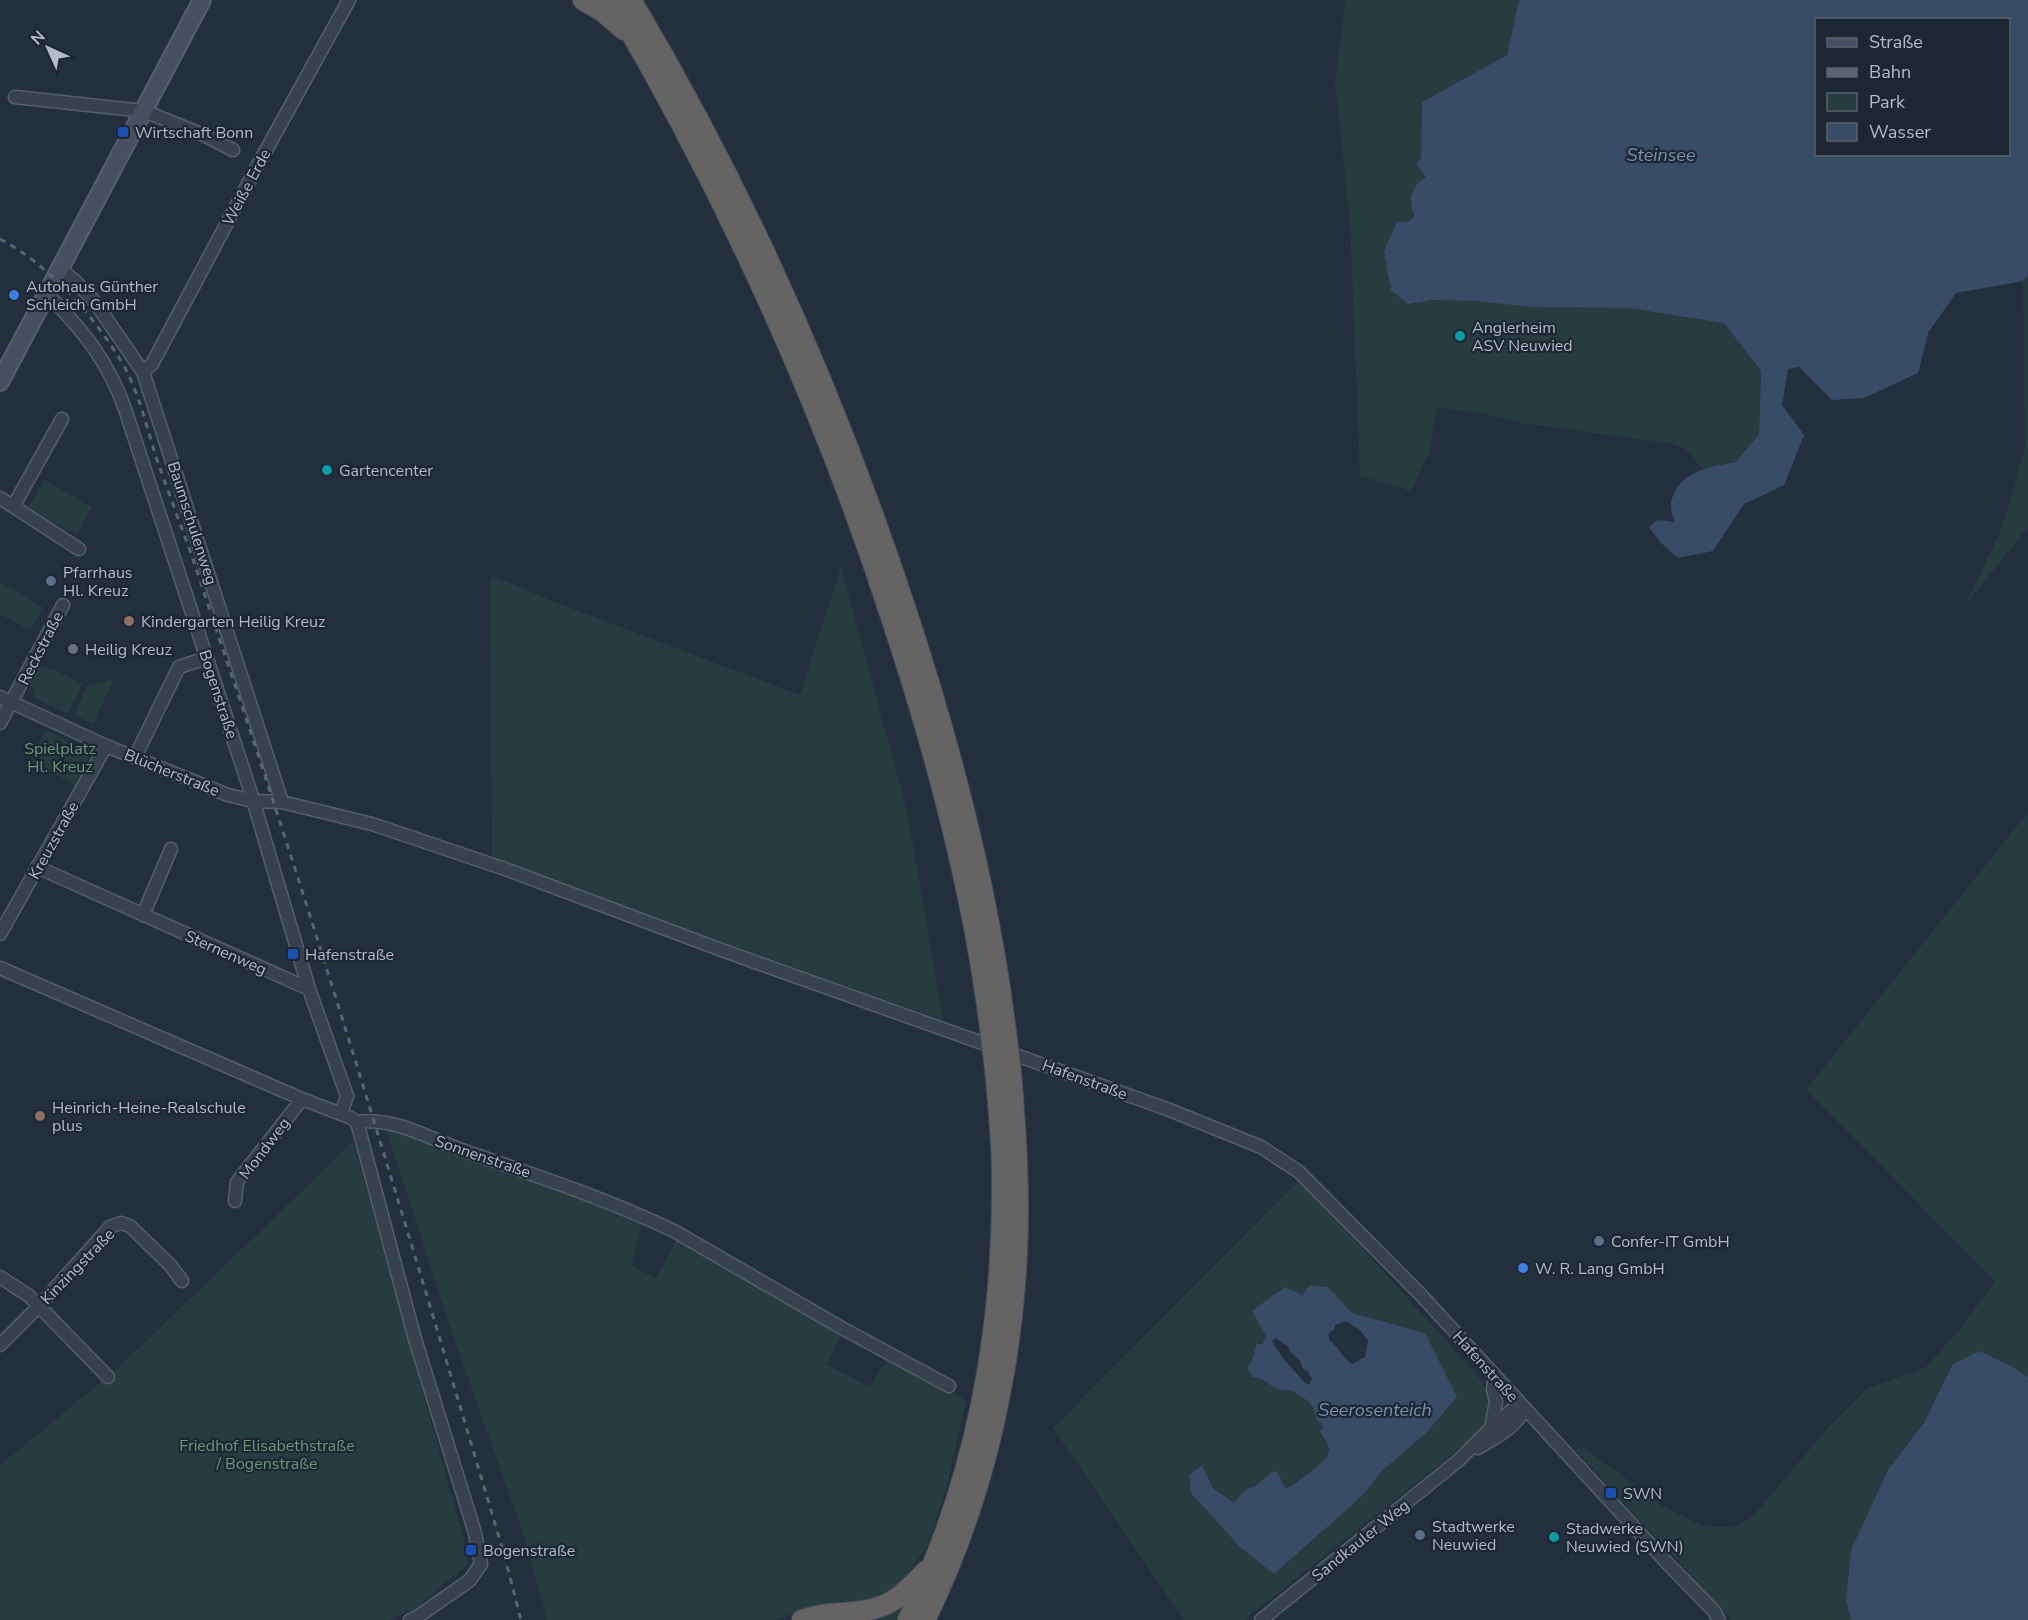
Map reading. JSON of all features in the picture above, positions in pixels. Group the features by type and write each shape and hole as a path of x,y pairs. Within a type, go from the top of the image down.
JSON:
{"highway":[{"path":"583,0 644,38"},
{"path":"612,0 644,38"},
{"path":"631,0 644,38 690,140 767,297 808,389 866,539 907,664 940,777 997,1022 1003,1071 1016,1134 1018,1216 1016,1284 1009,1338 988,1453 968,1516 938,1594 925,1620"},
{"path":"642,0 644,38"},
{"path":"908,1620 955,1503 973,1443 993,1337 1001,1260 1003,1071"},
{"path":"802,1620 818,1615 869,1610 881,1606 898,1598 932,1565"}],"main road":[{"path":"0,382 202,0"}],"street":[{"name":"Weiße Erde","path":"143,372 152,364 349,0"},
{"path":"15,97 144,111 206,136 233,150"},
{"name":"Baumschulenweg","path":"59,268 75,280 94,301 143,372 282,802"},
{"name":"Bogenstraße","path":"47,294 86,335 116,384 160,512 253,801 309,989 347,1096 340,1114"},
{"path":"14,505 62,419"},
{"path":"0,498 79,549"},
{"name":"Reckstraße","path":"0,723 6,700 63,605"},
{"path":"135,757 179,666 207,658"},
{"name":"Blücherstraße","path":"6,700 106,746 228,795 253,801 282,802"},
{"name":"Kreuzstraße","path":"0,934 106,746"},
{"name":"Hafenstraße","path":"282,802 372,824 508,870 727,952 1167,1109 1261,1147 1299,1172 1420,1294 1714,1611 1719,1620"},
{"path":"143,915 171,849"},
{"name":"Sternenweg","path":"37,867 309,989"},
{"name":"Sonnenstraße","path":"0,968 357,1122 375,1120 413,1131 596,1196 650,1219 949,1386"},
{"name":"Mondweg","path":"235,1201 237,1182 302,1099"},
{"path":"357,1122 415,1339 472,1523 481,1564 470,1580 416,1619"},
{"name":"Kinzingstraße","path":"0,1345 39,1306 110,1227 121,1223 130,1226 171,1266 182,1281"},
{"path":"0,1277 19,1288 39,1306 108,1377"},
{"path":"1491,1428 1496,1402 1493,1389 1495,1376"},
{"name":"Sandkauler Weg","path":"1261,1620 1459,1460 1491,1428 1522,1406"},
{"name":"Sandkauler Weg","path":"1459,1460 1511,1428 1519,1420 1522,1406"}],"green space":[{"path":"1346,0 1519,0 1507,55 1422,102 1421,158 1426,178 1414,190 1411,198 1414,215 1408,222 1408,304 1432,300 1476,301 1531,307 1628,308 1724,323 1761,371 1759,434 1736,462 1702,469 1687,450 1669,443 1520,423 1486,414 1437,407 1429,452 1411,491 1360,476 1350,221 1335,81"},
{"path":"2028,275 2028,527 1964,607 2002,528 2025,448 2023,281"},
{"path":"44,480 92,507 77,535 28,508"},
{"path":"841,567 907,811 943,1020 763,957 492,856 490,582 493,576 565,606 800,695"},
{"path":"0,582 43,607 30,631 0,614"},
{"path":"38,666 53,669 82,684 68,714 33,697 36,690 29,686"},
{"path":"114,679 93,724 74,715 87,686"},
{"name":"Spielplatz Hl. Kreuz","path":"46,730 91,753 75,785 30,761"},
{"path":"2028,812 2028,1377 2013,1367 1953,1364 1924,1423 1889,1468 1846,1601 1851,1620 1732,1620 1575,1450 1583,1447 1663,1506 1703,1526 1732,1527 1752,1517 1826,1430 1868,1388 1925,1368 1961,1328 1995,1281 1806,1090"},
{"path":"385,1126 642,1220 632,1265 656,1279 678,1237 842,1335 826,1364 870,1387 886,1361 966,1400 947,1485 928,1545 896,1590 856,1605 799,1612 774,1620 547,1620 525,1539 453,1336"},
{"name":"Friedhof Elisabethstraße / Bogenstraße","path":"353,1142 464,1540 468,1564 416,1608 389,1620 0,1620 0,1465 116,1370"},
{"path":"1300,1179 1477,1375 1498,1408 1471,1439 1244,1620 1184,1620 1053,1428","holes":["1310,1285 1327,1287 1352,1313 1425,1333 1426,1433 1384,1469 1360,1498 1274,1574 1190,1475 1202,1465 1213,1488 1234,1503 1272,1472 1280,1476 1280,1482 1287,1489 1312,1471 1328,1454 1329,1448 1321,1437 1322,1423 1308,1400 1264,1382 1251,1363 1252,1357 1266,1336 1252,1311 1302,1295"]},
{"path":"911,1593 897,1620 815,1620"}],"water":[{"name":"Steinsee","path":"1519,0 2028,0 2028,275 2023,281 1956,293 1928,333 1918,373 1864,398 1832,400 1799,367 1788,369 1782,405 1804,435 1784,485 1744,504 1713,551 1678,558 1660,542 1649,527 1657,520 1675,522 1671,503 1680,484 1688,477 1705,469 1736,462 1759,434 1761,371 1724,323 1628,308 1531,307 1476,301 1432,300 1408,304 1391,290 1384,251 1397,222 1408,222 1414,216 1411,204 1412,194 1417,185 1426,177 1416,164 1421,158 1422,102 1507,55"},
{"name":"Seerosenteich","path":"1310,1285 1328,1287 1352,1313 1425,1333 1457,1397 1426,1433 1384,1469 1360,1498 1274,1574 1239,1546 1191,1493 1189,1475 1202,1465 1213,1488 1234,1503 1246,1489 1255,1486 1272,1472 1276,1471 1287,1489 1325,1459 1329,1449 1320,1431 1323,1428 1322,1423 1317,1421 1308,1401 1289,1390 1279,1389 1262,1379 1253,1377 1247,1368 1257,1344 1262,1344 1266,1336 1252,1311 1285,1287 1302,1295","holes":["1346,1321 1360,1330 1368,1341 1365,1357 1352,1364 1329,1340 1329,1333 1334,1330 1335,1325","1276,1338 1289,1347 1289,1350 1301,1362 1302,1368 1309,1372 1312,1378 1309,1385 1282,1357 1272,1341"]},
{"path":"1979,1351 2013,1367 2028,1377 2028,1620 1851,1620 1846,1601 1851,1550 1889,1468 1924,1423 1953,1364"}],"railway":[{"path":"0,239 19,250 54,278 100,329 124,366 143,412 157,460 237,691 341,1013 504,1554 521,1620"}],"place":[{"name":"Wirtschaft Bonn","path":"123,132"},
{"name":"Autohaus Günther Schleich GmbH","path":"14,295"},
{"name":"Anglerheim ASV Neuwied","path":"1460,336"},
{"name":"Gartencenter","path":"327,470"},
{"name":"Pfarrhaus Hl. Kreuz","path":"51,581"},
{"name":"Kindergarten Heilig Kreuz","path":"129,621"},
{"name":"Heilig Kreuz","path":"73,649"},
{"name":"Hafenstraße","path":"293,954"},
{"name":"Heinrich-Heine-Realschule plus","path":"40,1116"},
{"name":"Confer-IT GmbH","path":"1599,1241"},
{"name":"W. R. Lang GmbH","path":"1523,1268"},
{"name":"SWN","path":"1611,1493"},
{"name":"Stadtwerke Neuwied","path":"1420,1535"},
{"name":"Stadwerke Neuwied (SWN)","path":"1554,1537"},
{"name":"Bogenstraße","path":"471,1550"}]}
